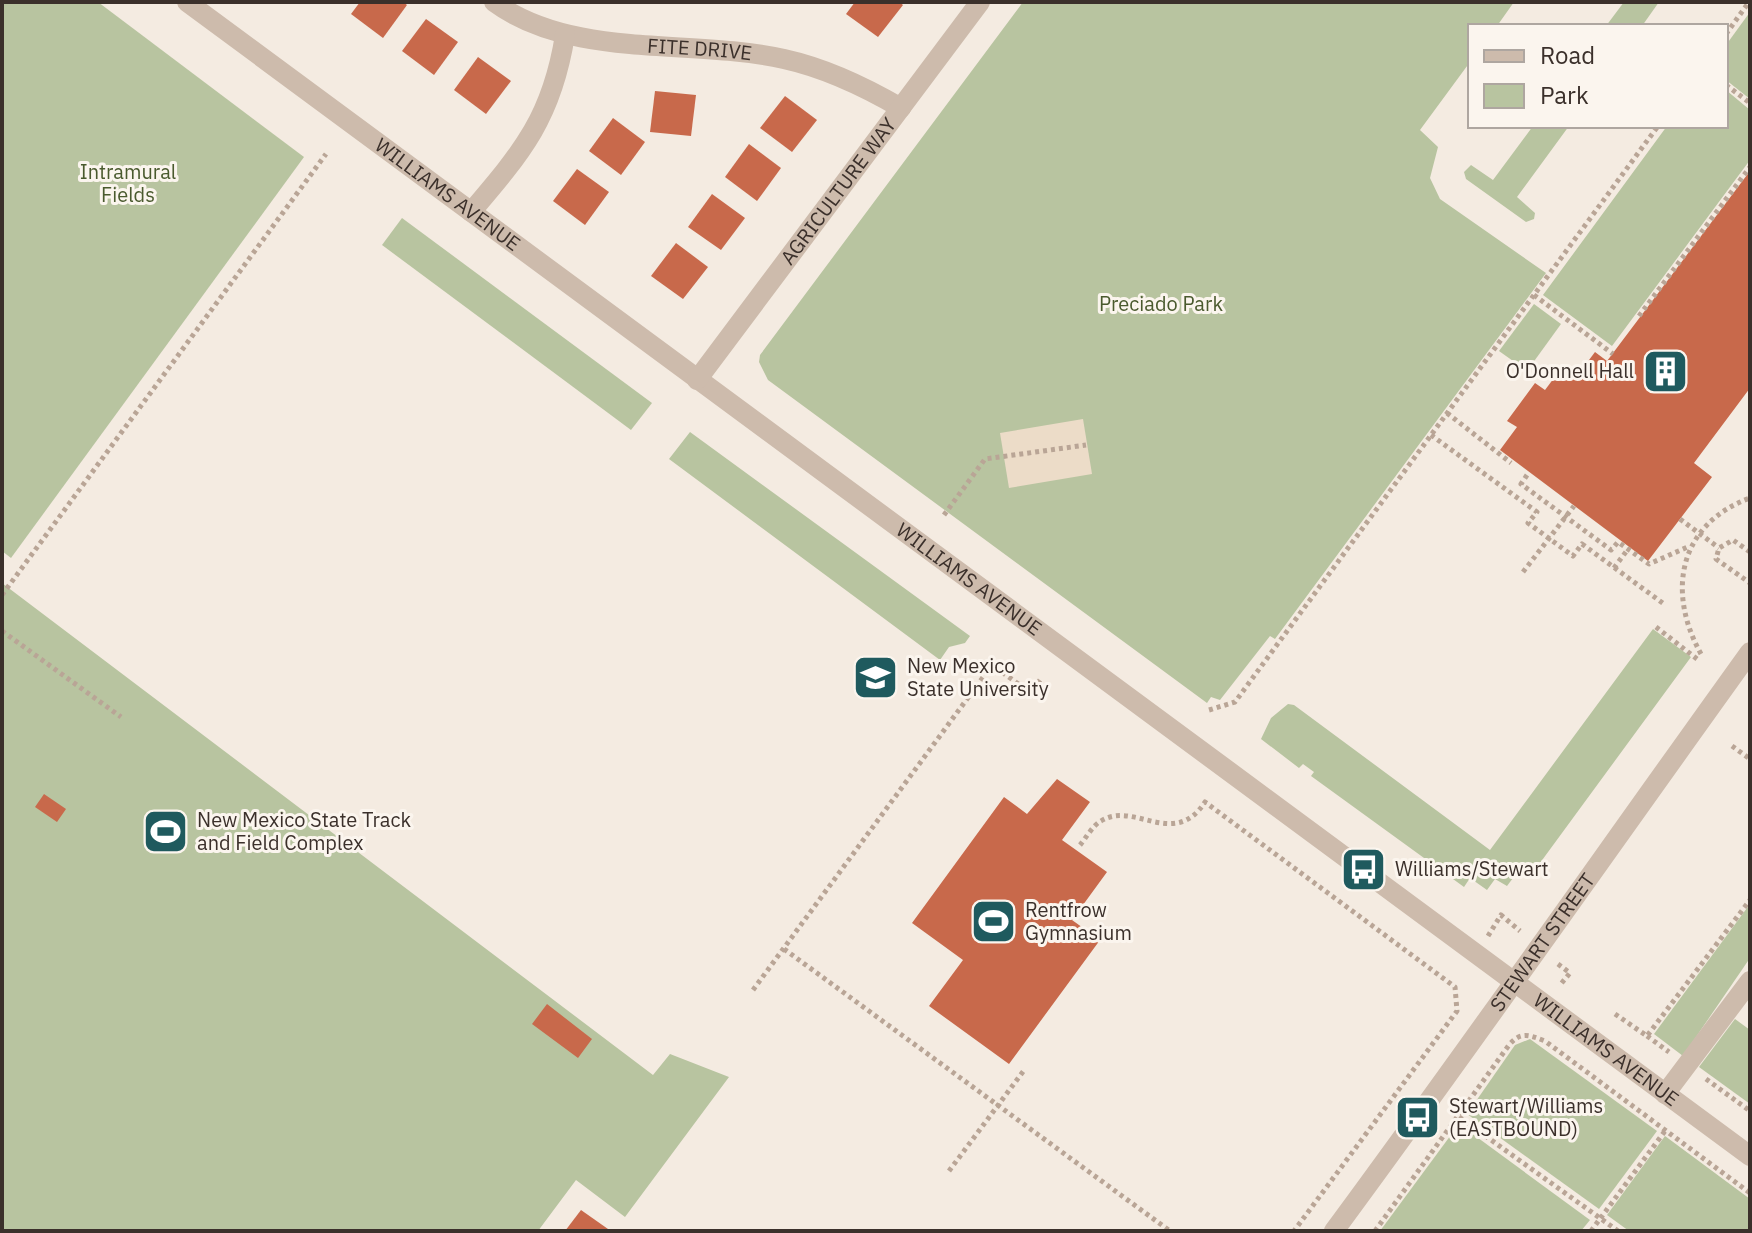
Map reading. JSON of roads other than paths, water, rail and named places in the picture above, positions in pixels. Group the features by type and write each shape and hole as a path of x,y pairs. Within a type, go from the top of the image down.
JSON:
{"street":[{"name":"WILLIAMS AVENUE","path":"187,2 1750,1156"},
{"name":"FITE DRIVE","path":"494,2 565,35 783,58 867,88 901,108"},
{"name":"AGRICULTURE WAY","path":"697,380 980,2"},
{"path":"471,212 510,165 546,112 559,74 565,35"},
{"name":"STEWART STREET","path":"1334,1231 1750,652"},
{"path":"1665,1094 1750,981"}],"place":[{"name":"O'Donnell Hall","path":"1665,371"},
{"name":"New Mexico State University","path":"876,678"},
{"name":"New Mexico State Track and Field Complex","path":"166,832"},
{"name":"Williams/Stewart","path":"1364,869"},
{"name":"Rentfrow Gymnasium","path":"994,921"},
{"name":"Stewart/Williams (EASTBOUND)","path":"1418,1118"}],"park label":[{"name":"Intramural Fields","path":"128,184"},
{"name":"Preciado Park","path":"1161,304"}]}
